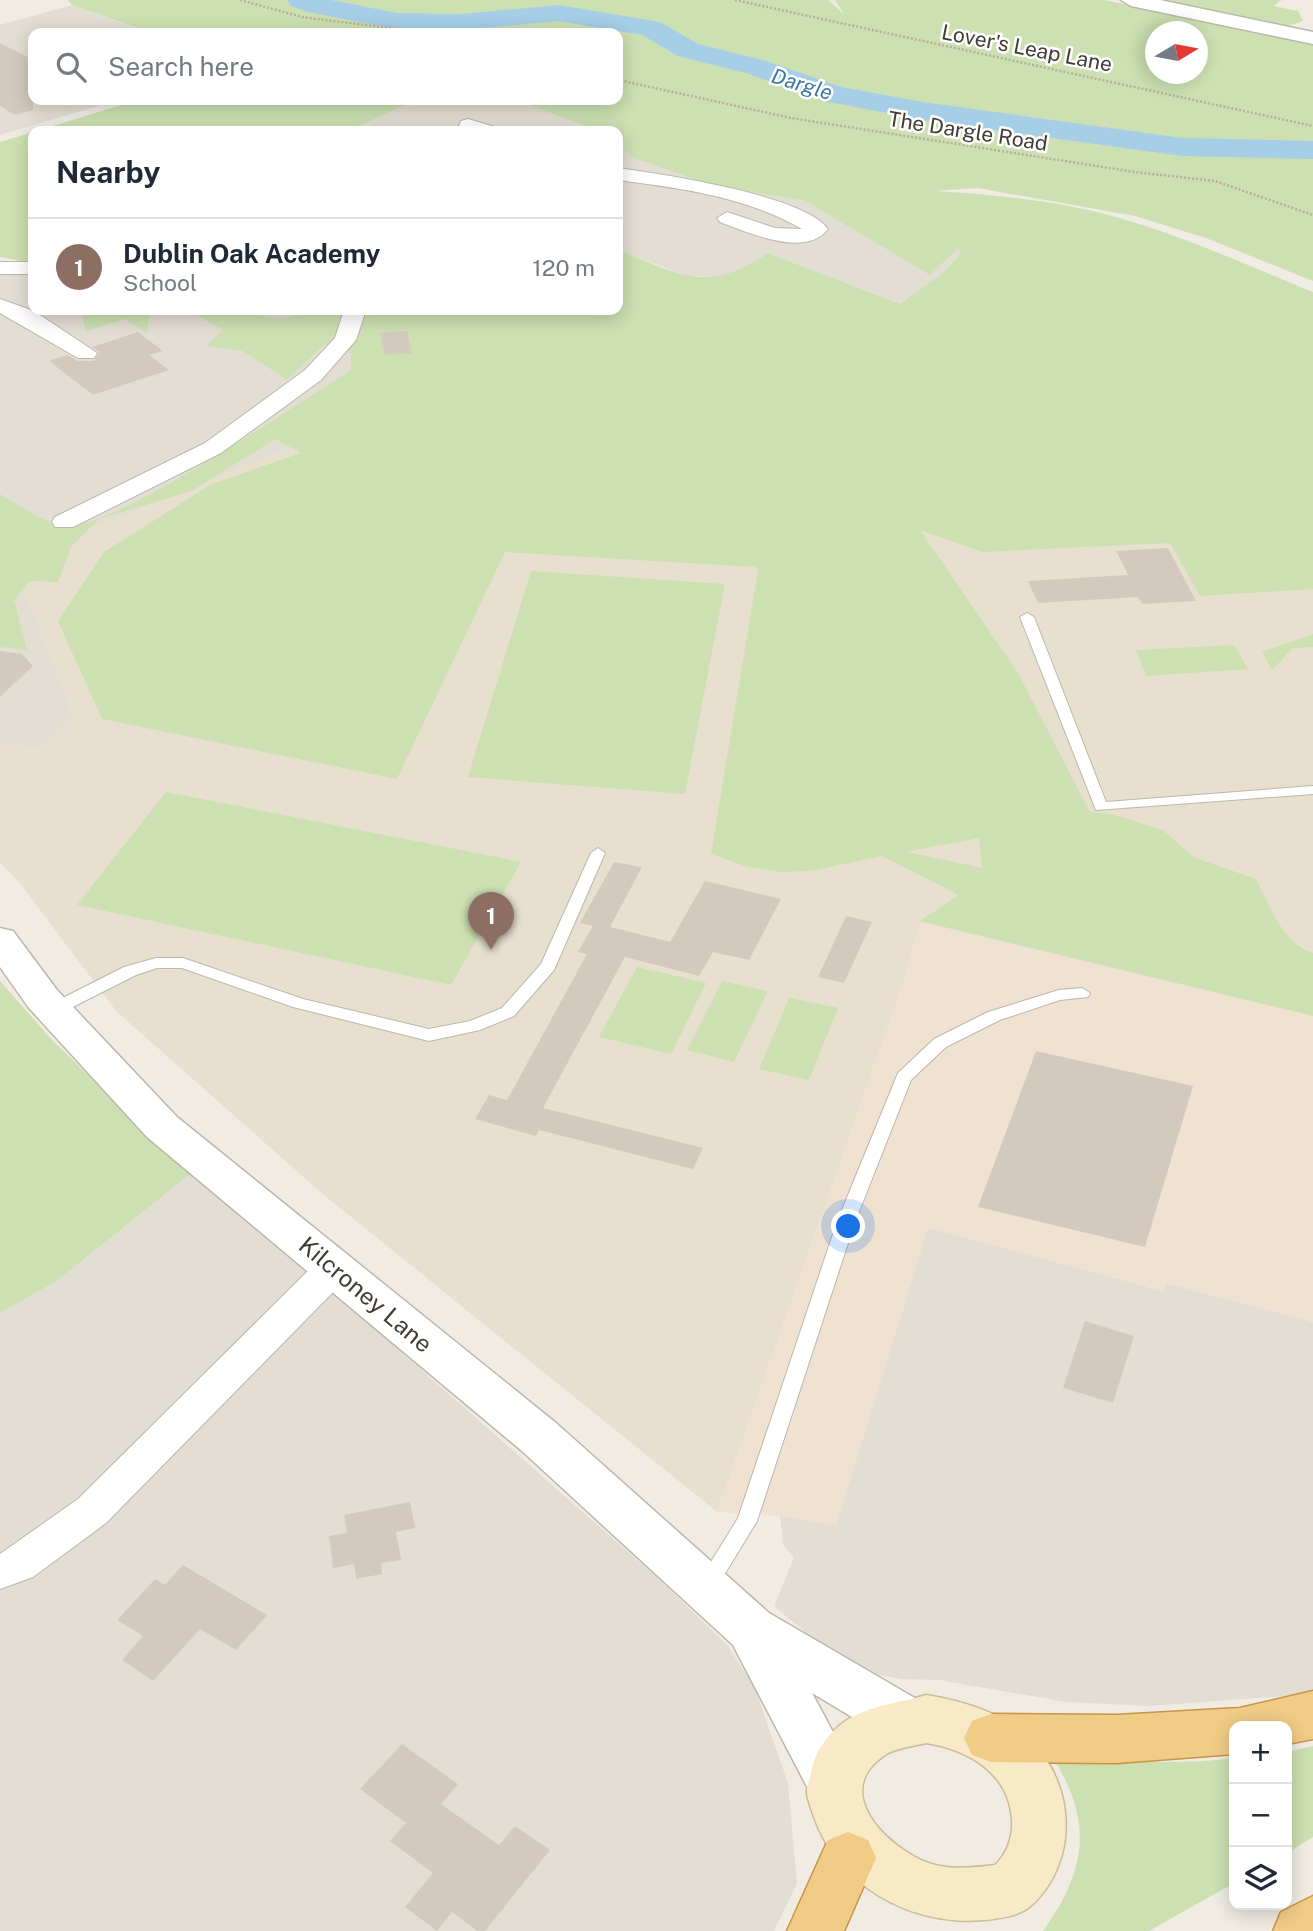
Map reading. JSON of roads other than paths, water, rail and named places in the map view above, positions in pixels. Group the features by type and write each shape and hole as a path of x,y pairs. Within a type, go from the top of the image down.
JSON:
{"highway":[{"path":"1284,1721 1313,1716"},
{"path":"991,1738 1117,1739 1229,1730"},
{"path":"815,1931 848,1858"},
{"path":"1301,1931 1313,1923"}],"main road":[{"path":"946,1720 970,1727 991,1738 1014,1759 1031,1784 1040,1813 1038,1842 1029,1867 989,1916 956,1911 931,1911 911,1918 848,1858 835,1825 835,1786 849,1756 869,1737 906,1721 946,1720"}],"street":[{"path":"1131,0 1313,38"},
{"path":"623,175 652,178 770,206 802,218 818,229 805,237 782,237 727,218"},
{"path":"0,268 28,268"},
{"path":"0,305 26,316 86,353"},
{"path":"64,522 213,448 313,375 345,340 353,315"},
{"name":"Kilcroney Lane","path":"0,940 53,1010 162,1127 539,1437 751,1629 906,1721"},
{"path":"0,1572 19,1565 92,1511 334,1268"},
{"name":"Kilcroney Lane","path":"751,1629 835,1786"}],"lane":[{"path":"1027,617 1101,807 1313,790"},
{"path":"53,1010 130,971 156,963 183,963 299,1003 429,1035 474,1026 508,1012 548,965 598,853"},
{"path":"706,1586 747,1521 846,1222 904,1077 940,1043 994,1016 1059,995 1082,992"}],"waterway":[{"name":"Dargle","path":"301,0 318,6 397,21 462,22 559,13 650,28 688,50 756,67 835,95 923,111 1182,147 1313,150"}],"place":[{"name":"Dublin Oak Academy","path":"491,950"}]}
